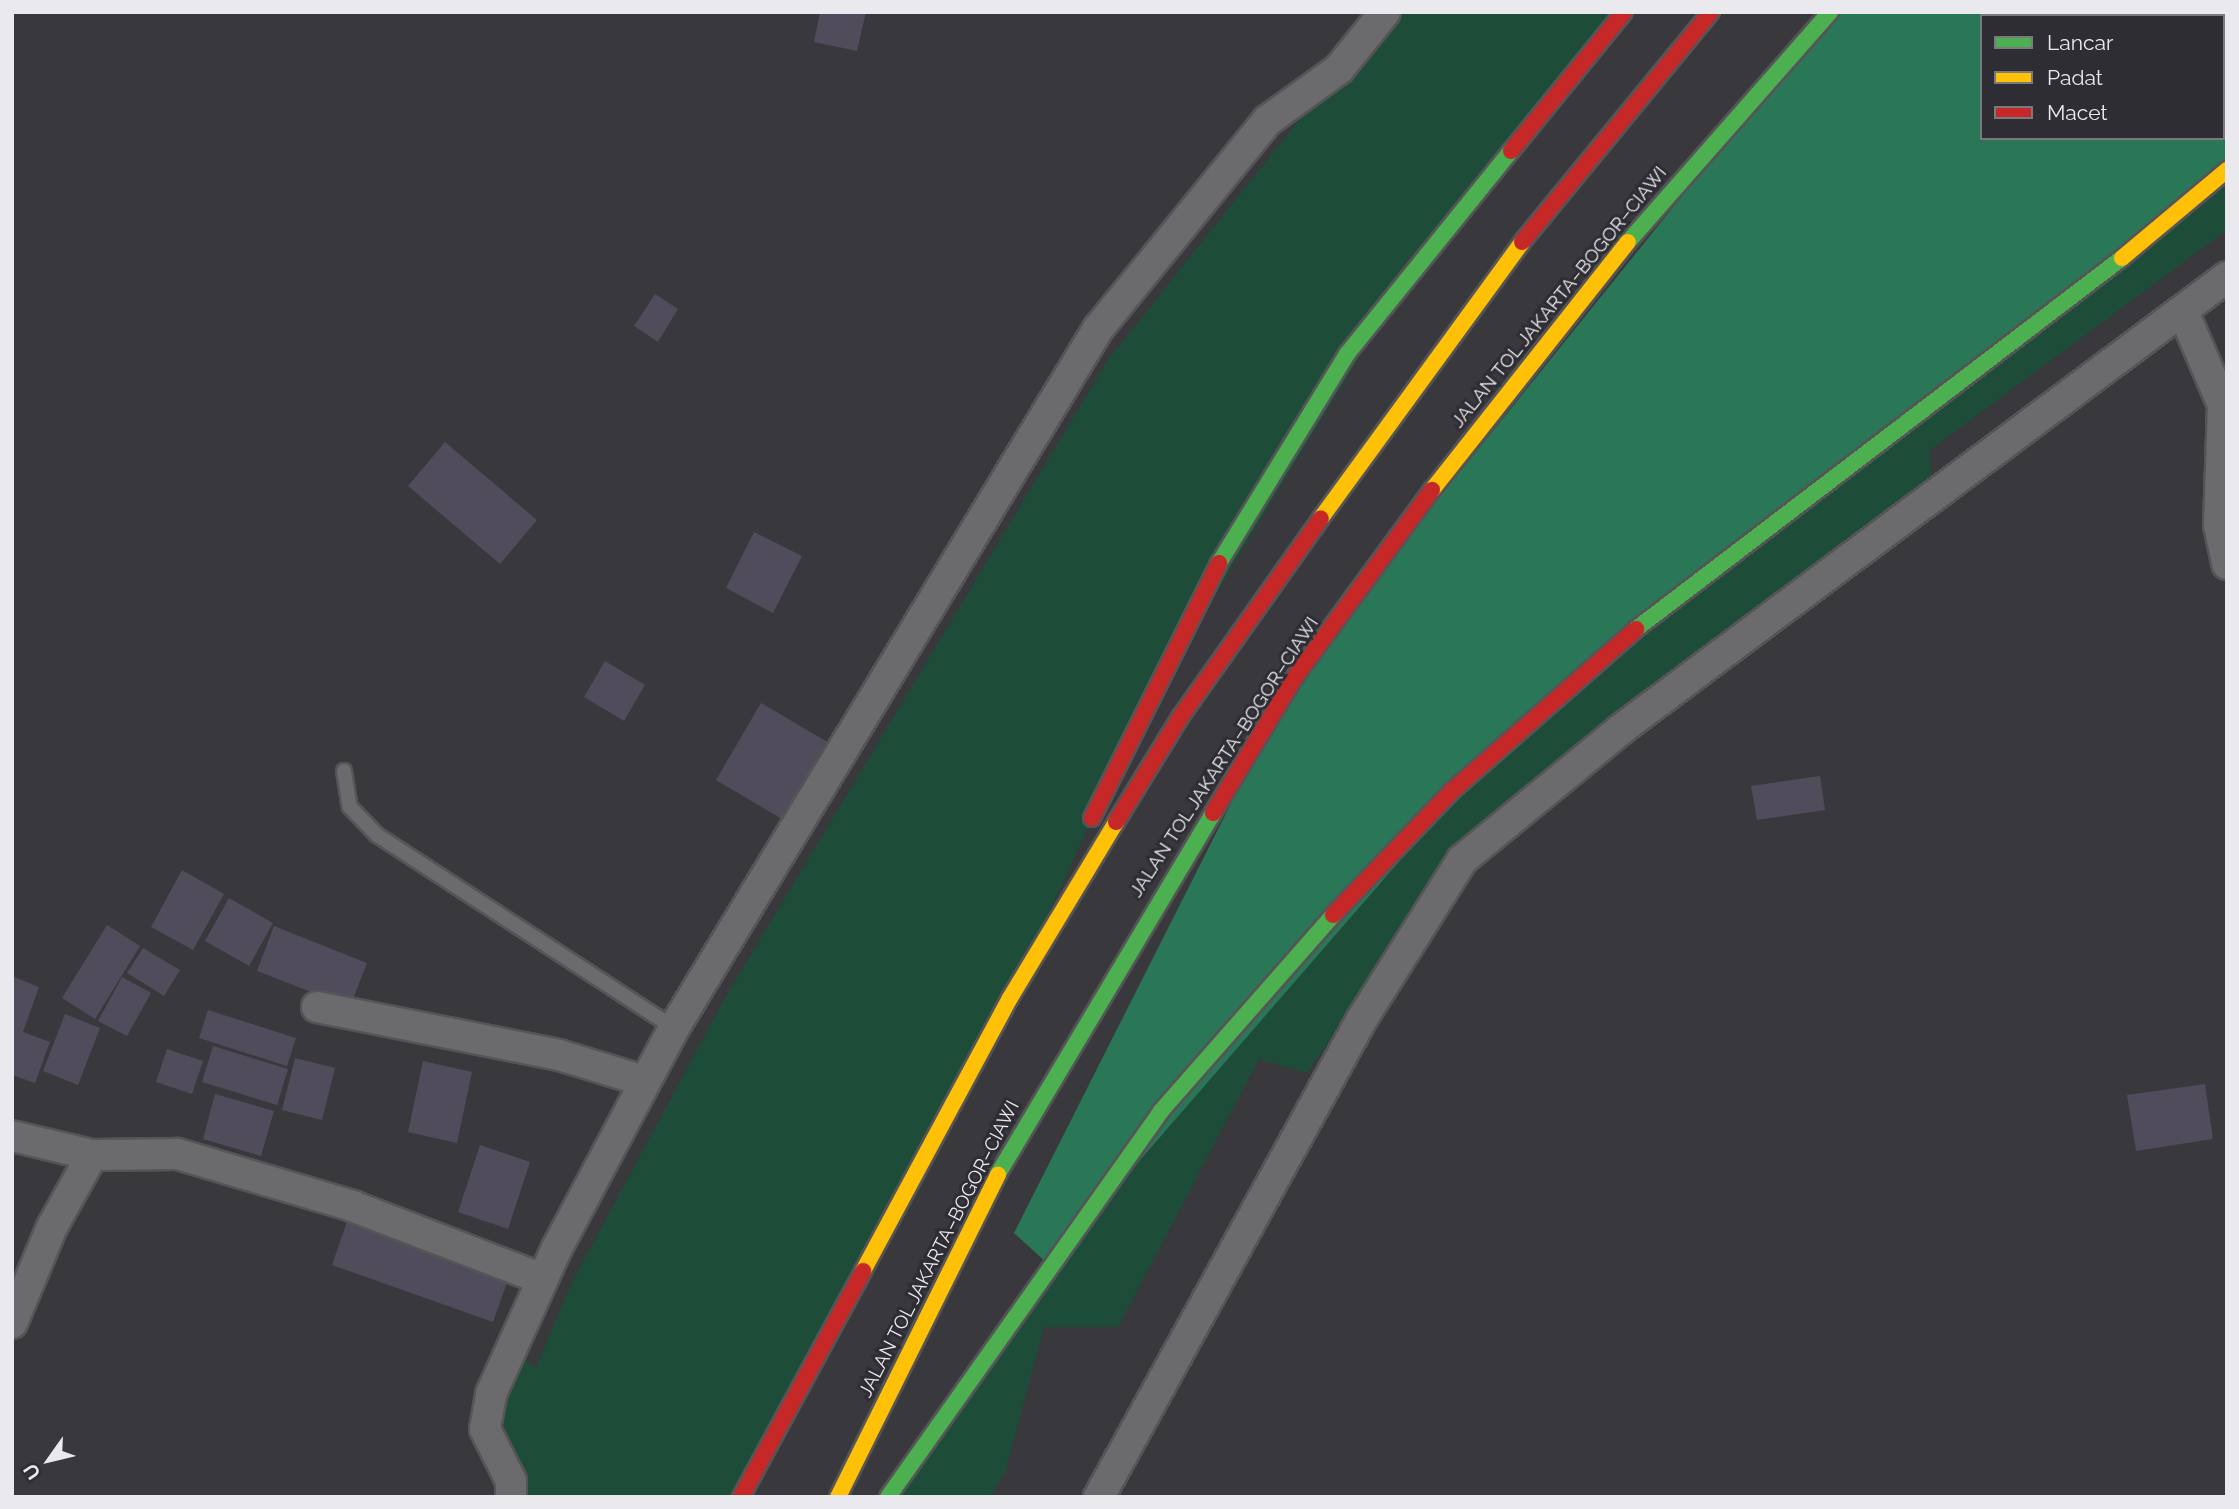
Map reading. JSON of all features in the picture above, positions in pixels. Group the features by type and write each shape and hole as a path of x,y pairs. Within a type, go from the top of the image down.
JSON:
{"highway":[{"path":"1010,998 1177,640 1288,444 1418,260 1624,12"},
{"path":"741,1497 1010,998 1181,716 1363,454 1486,286 1711,12"},
{"name":"JALAN TOL JAKARTA–BOGOR–CIAWI","path":"838,1497 1011,1147 1295,677 1448,466 1631,239 1830,12"},
{"path":"888,1497 934,1424 1161,1111 1308,942 1453,790 1676,593 2076,297 2227,170"}],"street":[{"path":"511,1497 511,1480 488,1440 485,1416 542,1279 674,1028 1098,329 1267,121 1339,69 1385,12"},
{"path":"1099,1497 1362,1019 1462,860 1620,730 2037,416 2183,314 2227,277"},
{"path":"2183,314 2223,405 2219,525 2227,564"},
{"path":"317,1007 559,1055 645,1081"},
{"path":"12,1136 92,1155 177,1154 352,1206 542,1279"},
{"path":"12,1323 52,1227 92,1155"}],"lane":[{"path":"344,771 350,807 377,835 674,1028"}],"green space":[{"path":"1385,12 1624,12 1418,260 1129,738 1010,998 741,1497 511,1497 491,1394 510,1348 536,1368 571,1284 726,996 1108,360"},
{"path":"1830,12 2227,12 2227,170 1509,735 1049,1265 1014,1233 1295,677"},
{"path":"2227,170 2227,230 1930,450 1931,492 1469,845 1307,1073 1259,1059 1118,1327 1044,1327 1005,1473 990,1497 890,1497 1158,1114 1453,790"}],"building":[{"path":"820,12 866,12 857,51 814,42"},
{"path":"655,294 678,309 658,342 634,326"},
{"path":"445,442 537,520 500,564 408,486"},
{"path":"754,532 802,556 773,613 726,588"},
{"path":"605,661 645,685 624,721 584,697"},
{"path":"761,703 831,744 785,821 716,780"},
{"path":"1820,776 1825,810 1757,820 1751,786"},
{"path":"182,870 224,894 193,950 151,927"},
{"path":"229,898 273,923 249,966 205,941"},
{"path":"107,925 140,946 95,1019 62,998"},
{"path":"274,926 367,963 350,1007 257,971"},
{"path":"143,948 180,970 164,996 127,973"},
{"path":"12,976 39,987 23,1032 50,1042 35,1083 12,1075"},
{"path":"122,977 151,993 127,1036 98,1021"},
{"path":"208,1010 296,1038 287,1066 199,1038"},
{"path":"65,1014 100,1028 78,1085 43,1071"},
{"path":"213,1046 288,1069 277,1105 202,1082"},
{"path":"167,1049 203,1061 192,1094 156,1082"},
{"path":"295,1058 335,1068 322,1120 282,1110"},
{"path":"423,1061 472,1072 457,1143 408,1132"},
{"path":"2205,1084 2213,1139 2136,1151 2127,1095"},
{"path":"215,1094 274,1111 261,1156 203,1139"},
{"path":"480,1145 530,1162 508,1229 458,1212"},
{"path":"349,1216 510,1274 493,1322 332,1265"}],"traffic: fast":[{"path":"1628,242 1830,12"},
{"path":"1219,563 1347,354 1511,151"},
{"path":"1636,629 2122,258"},
{"path":"998,1174 1213,813"},
{"path":"888,1497 1161,1111 1333,915"}],"traffic: slow":[{"path":"2122,258 2227,170"},
{"path":"1321,518 1522,242"},
{"path":"1432,490 1628,242"},
{"path":"863,1271 1010,998 1116,822"},
{"path":"838,1497 998,1174"}],"traffic: jam":[{"path":"1511,151 1624,12"},
{"path":"1522,242 1711,12"},
{"path":"1213,813 1295,677 1432,490"},
{"path":"1116,822 1181,716 1321,518"},
{"path":"1092,818 1219,563"},
{"path":"1333,915 1453,790 1636,629"},
{"path":"741,1497 863,1271"}]}
